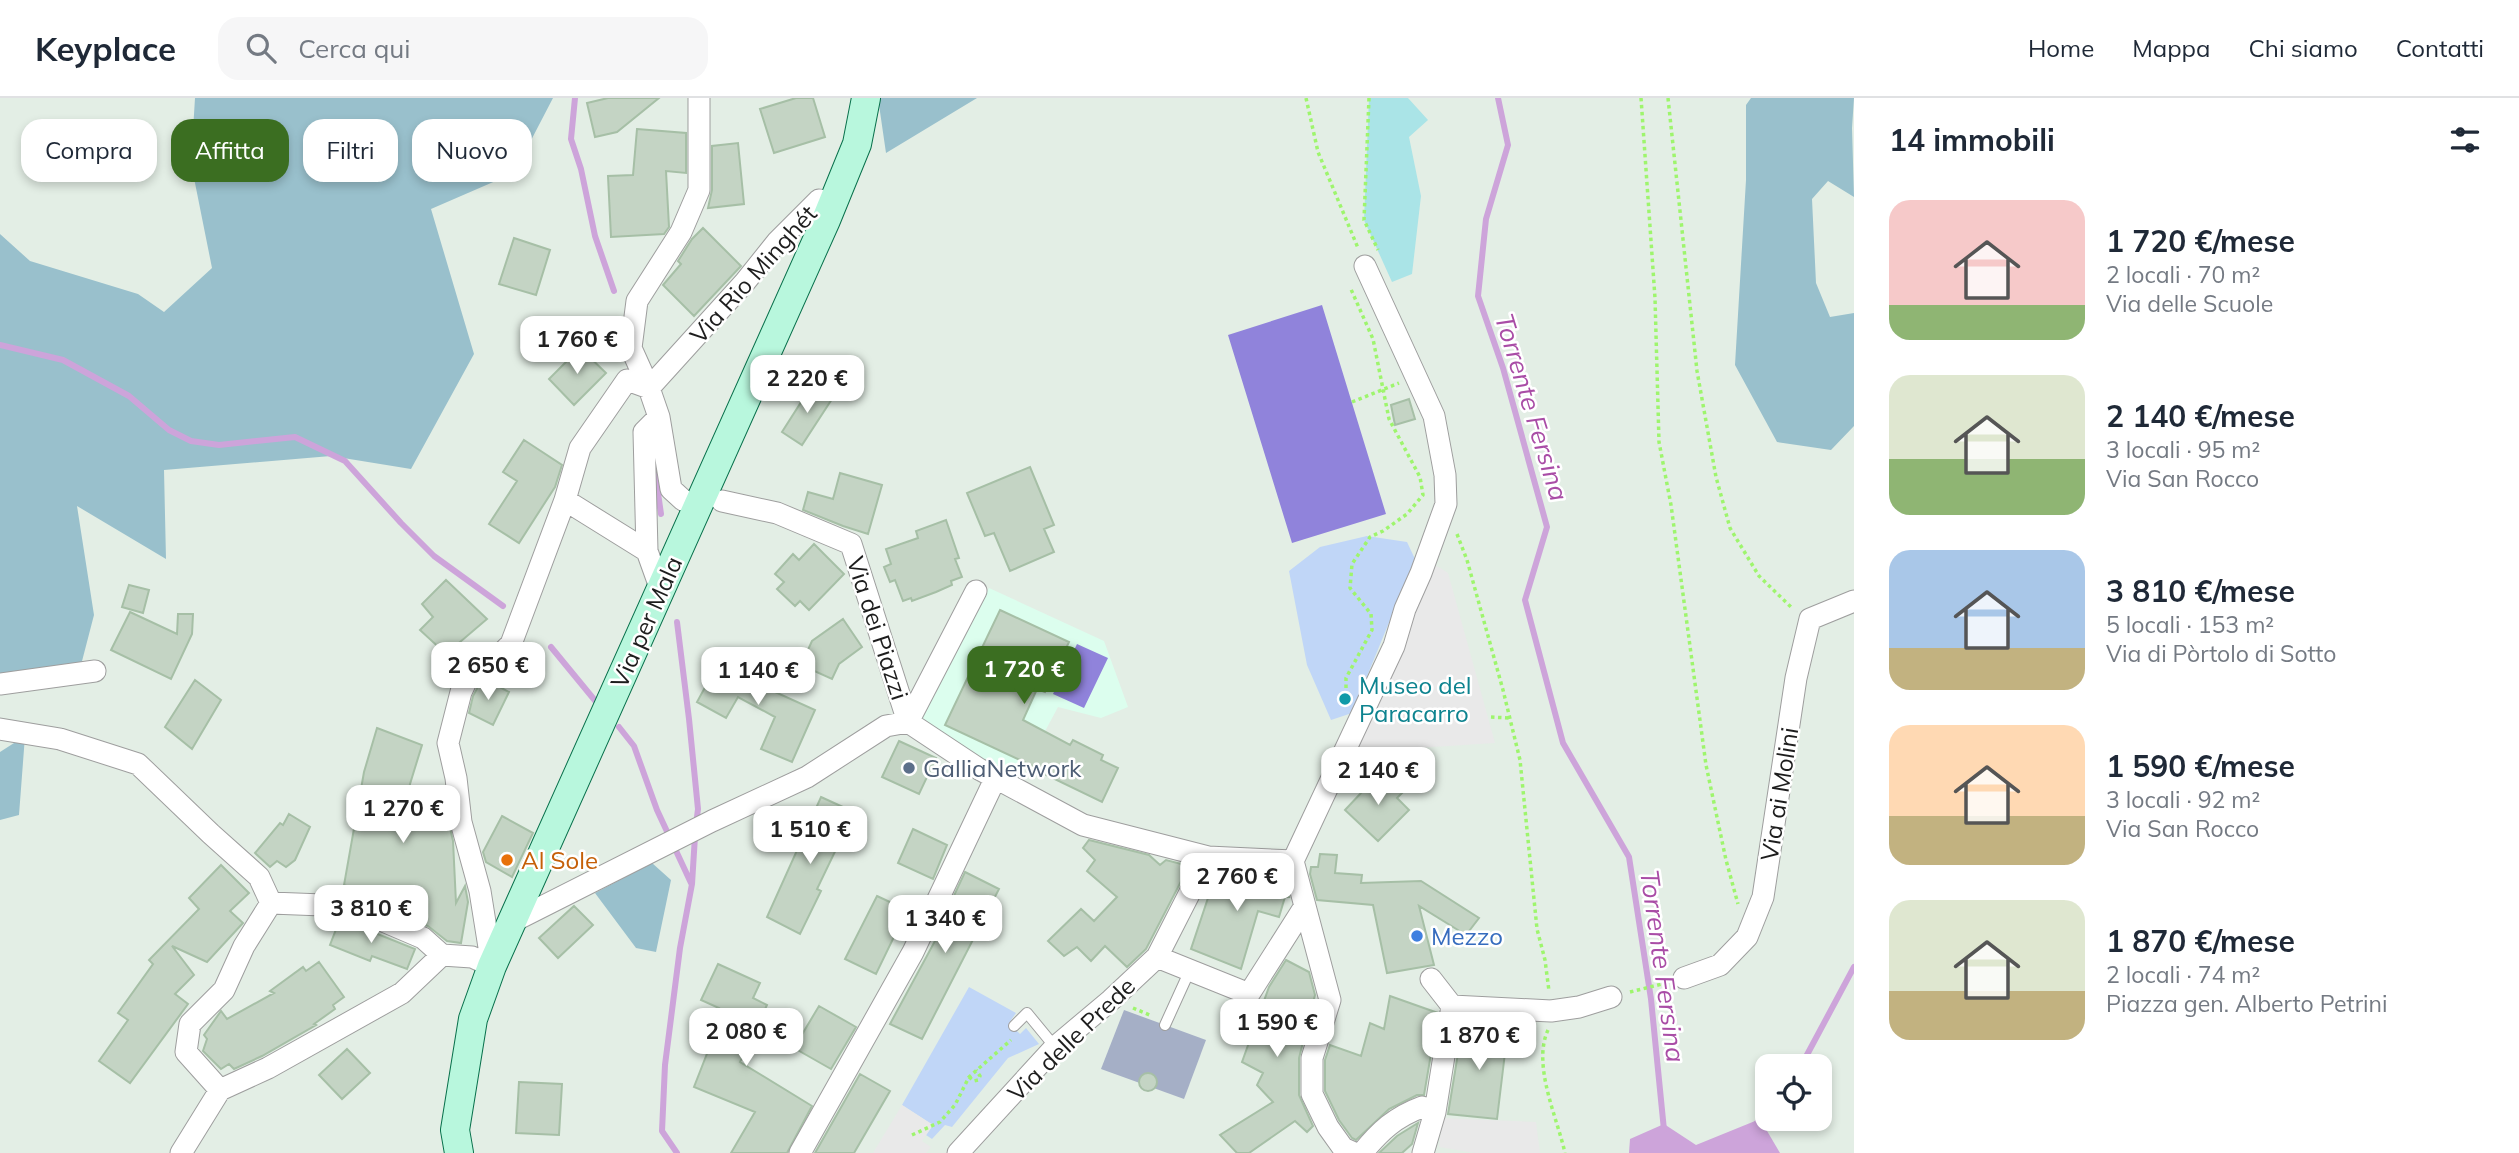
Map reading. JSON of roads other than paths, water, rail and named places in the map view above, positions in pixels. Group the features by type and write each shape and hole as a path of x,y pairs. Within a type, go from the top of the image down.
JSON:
{"main road":[{"name":"Via per Mala","path":"459,1153 455,1130 472,1019 492,966 858,144 866,98"}],"street":[{"path":"683,500 671,489 659,416 631,348 637,301 681,232 699,190 699,98"},
{"name":"Via Rio Minghét","path":"649,388 819,200 832,202"},
{"path":"1354,1153 1343,1147 1328,1127 1311,1094 1312,1058 1329,1000 1293,861 1394,646 1405,608 1446,504 1445,475 1434,416 1365,266"},
{"path":"492,966 480,891 461,822 456,778 448,743 461,692 469,675 486,661 499,656 511,644 565,500 580,449 626,380 649,388"},
{"path":"659,416 644,432 647,551 661,590"},
{"path":"565,500 647,551"},
{"name":"Via dei Piazzi","path":"722,501 777,513 851,544 908,722"},
{"path":"908,722 976,591"},
{"name":"Via ai Molini","path":"1684,978 1720,965 1747,937 1763,898 1796,678 1810,619 1854,601"},
{"path":"0,684 94,671"},
{"path":"510,923 665,844 807,777 886,726 908,722 979,769 1083,825 1208,857 1293,861"},
{"path":"0,729 60,739 138,764 259,877 271,903"},
{"path":"800,1153 912,952 996,778"},
{"name":"Via delle Prede","path":"957,1153 1055,1047 1157,957 1208,857"},
{"path":"271,903 348,906 423,938 442,955 472,957 492,966"},
{"path":"219,1090 186,1052 190,1024 224,990 244,946 271,903"},
{"path":"1157,957 1249,993 1305,906"},
{"path":"181,1153 219,1090 268,1068 401,993 442,955"},
{"path":"1423,1153 1435,1112 1452,1006 1431,979"},
{"path":"1452,1006 1551,1011 1579,1007 1611,997"},
{"path":"1362,1153 1382,1129 1396,1119 1422,1107 1435,1112"}],"lane":[{"path":"1165,1025 1190,970"},
{"path":"1016,1030 1027,1013 1055,1047"}],"waterway":[{"path":"575,98 571,139 581,169 595,236 614,291"},
{"name":"Torrente Fersina","path":"1498,98 1508,145 1486,219 1478,296 1503,368 1547,527 1525,600 1563,743 1629,857 1651,999 1664,1130"},
{"path":"0,345 63,360 129,396 169,430 191,441 219,445 295,437 345,461 434,556 503,606"},
{"path":"654,465 661,514"},
{"path":"677,622 698,809 696,825"},
{"path":"551,647 597,703"},
{"path":"619,727 634,746 657,810 691,883"},
{"path":"677,1153 662,1131 665,1065 680,948 692,884 695,836"},
{"path":"1807,1054 1854,967"}],"place":[{"name":"Museo del Paracarro","path":"1345,699"},
{"name":"GalliaNetwork","path":"909,768"},
{"name":"Al Sole","path":"507,860"},
{"name":"Mezzo","path":"1417,936"}]}
